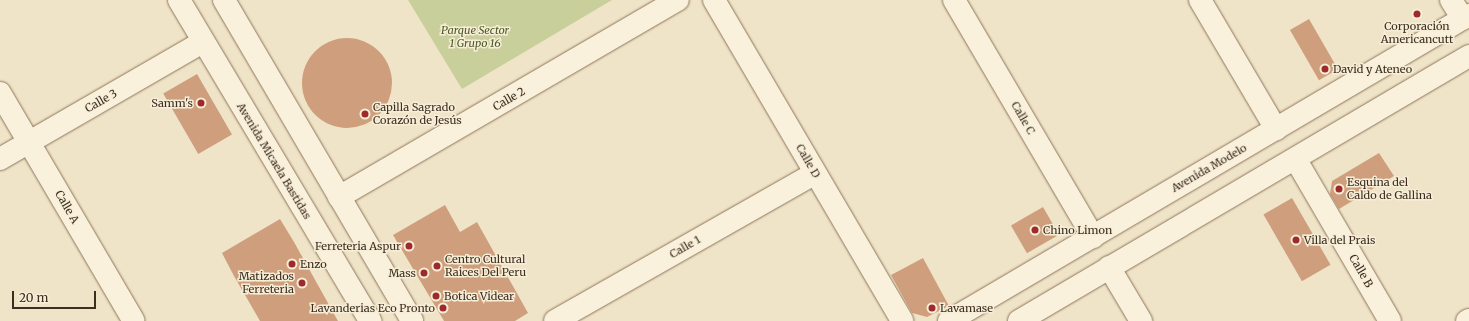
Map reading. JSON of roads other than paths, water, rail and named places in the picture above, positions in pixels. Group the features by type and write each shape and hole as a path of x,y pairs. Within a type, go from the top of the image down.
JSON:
{"street":[{"name":"Avenida Micaela Bastidas","path":"179,0 370,321"},
{"path":"224,0 412,321"},
{"name":"Calle 2","path":"339,197 678,0"},
{"name":"Calle D","path":"714,0 902,321"},
{"name":"Calle C","path":"954,0 1093,237"},
{"path":"1200,0 1276,129"},
{"path":"1451,0 1466,17"},
{"name":"Avenida Modelo","path":"949,321 1466,17"},
{"name":"Calle 3","path":"0,159 203,42"},
{"path":"1019,321 1109,267 1296,160 1469,56"},
{"name":"Calle A","path":"0,93 134,321"},
{"name":"Calle B","path":"1296,160 1390,321"},
{"name":"Calle 1","path":"555,321 815,173"},
{"path":"1109,267 1141,321"}],"place":[{"name":"Corporación Americancutt","path":"1417,14"},
{"name":"David y Ateneo","path":"1325,69"},
{"name":"Samm's","path":"201,103"},
{"name":"Capilla Sagrado Corazón de Jesús","path":"365,114"},
{"name":"Esquina del Caldo de Gallina","path":"1339,189"},
{"name":"Chino Limon","path":"1035,230"},
{"name":"Villa del Prais","path":"1296,240"},
{"name":"Ferreteria Aspur","path":"409,246"},
{"name":"Enzo","path":"292,264"},
{"name":"Centro Cultural Raices Del Peru","path":"437,266"},
{"name":"Mass","path":"424,273"},
{"name":"Matizados Ferreteria","path":"302,283"},
{"name":"Botica Videar","path":"436,296"},
{"name":"Lavanderias Eco Pronto","path":"443,308"},
{"name":"Lavamase","path":"932,308"}],"park label":[{"name":"Parque Sector 1 Grupo 16","path":"475,37"}]}
